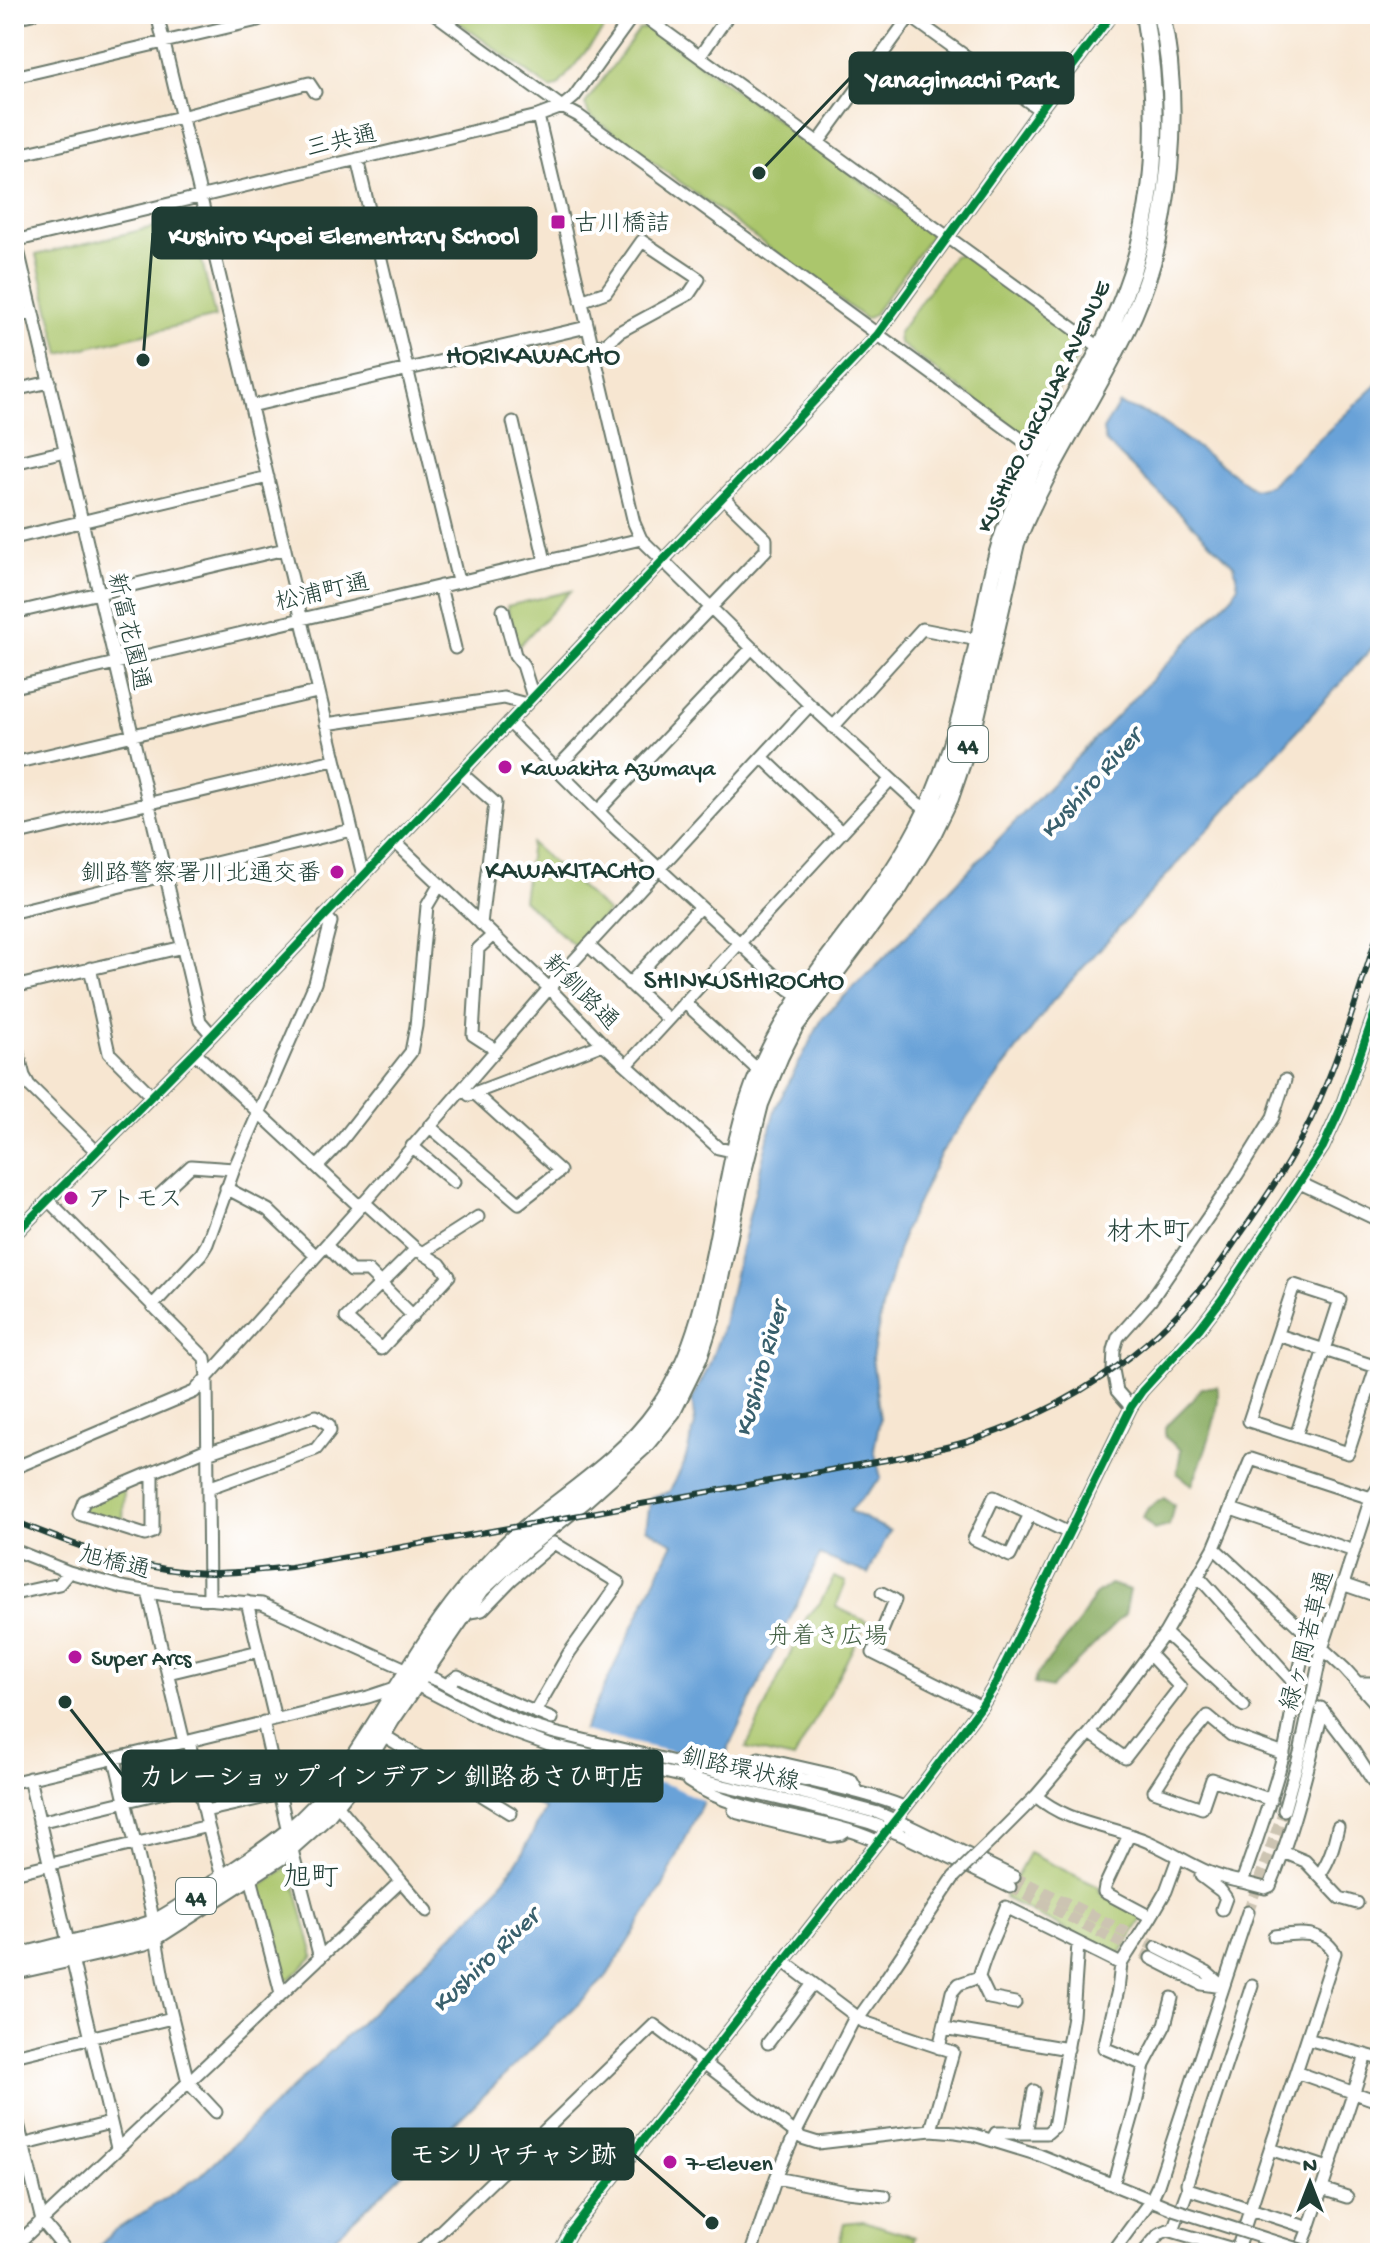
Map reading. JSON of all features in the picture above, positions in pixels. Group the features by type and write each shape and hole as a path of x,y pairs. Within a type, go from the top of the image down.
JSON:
{"highway":[{"name":"KUSHIRO CIRCULAR AVENUE","path":"1107,352 1135,264 1154,164 1155,108 1144,14"},
{"name":"KUSHIRO CIRCULAR AVENUE","path":"14,1971 70,1951 154,1930 290,1841 354,1781 383,1735 444,1616 512,1539 617,1455 663,1402 694,1334 741,1153 795,1026 899,888 933,833 934,813 959,721 994,566 1012,511 1048,458 1107,352 1134,313 1166,198 1172,123 1161,14"},
{"name":"KUSHIRO CIRCULAR AVENUE","path":"332,1799 343,1774 398,1687 415,1676 481,1589 503,1566 644,1446 672,1412 699,1357 712,1316 749,1097 759,1071 784,1021 887,882 960,771 973,730 1016,543 1048,458"},
{"name":"KUSHIRO CIRCULAR AVENUE","path":"14,1958 70,1951"}],"street":[{"path":"14,18 32,14"},
{"path":"157,14 363,876"},
{"path":"14,77 258,20 261,14"},
{"path":"435,14 1048,458"},
{"name":"三共通","path":"15,238 538,116 562,107 574,97 634,14"},
{"path":"641,14 1107,352"},
{"path":"700,56 729,14"},
{"path":"15,1232 195,1053 877,335 1112,14"},
{"path":"818,143 908,15 1040,110"},
{"path":"14,156 309,83 315,92"},
{"path":"538,116 634,523 641,539 833,727 917,803 934,813"},
{"path":"357,159 458,581"},
{"name":"新富花園通","path":"15,238 200,1021 212,1035"},
{"path":"581,301 606,292 642,241 699,279 689,294 592,349"},
{"path":"14,317 33,313"},
{"path":"251,406 587,327"},
{"path":"14,390 50,382"},
{"path":"513,422 545,561"},
{"path":"14,463 65,451"},
{"path":"14,538 268,477"},
{"path":"557,768 766,550 766,539 723,497"},
{"name":"松浦町通","path":"14,687 641,539"},
{"path":"14,613 285,549"},
{"path":"440,586 455,648"},
{"path":"503,610 515,655 523,665 529,700"},
{"path":"833,727 922,629 978,640"},
{"path":"598,811 752,648"},
{"path":"14,763 317,692"},
{"path":"326,724 504,698 529,700"},
{"path":"14,1468 194,1392 362,1205 549,988 810,705"},
{"path":"509,722 658,868 801,997"},
{"path":"763,758 841,832"},
{"path":"14,835 334,760"},
{"path":"462,774 495,803 481,924"},
{"path":"627,1065 890,780"},
{"path":"14,912 351,830"},
{"name":"新釧路通","path":"396,843 549,988 603,1044 718,1148 741,1153"},
{"path":"318,1166 411,1052 427,906 440,884"},
{"path":"629,984 700,907"},
{"path":"152,1306 207,1244 226,1188 315,983 331,922 324,916"},
{"path":"493,935 478,949 473,1035 496,1050"},
{"path":"588,945 668,1019"},
{"path":"14,987 183,947"},
{"path":"90,968 109,1053 152,1096"},
{"path":"559,2253 571,2231 981,1707 1131,1407 1222,1299 1323,1147 1341,1108 1380,998"},
{"path":"684,1002 759,1071"},
{"path":"14,1036 18,1067 29,1085 96,1151"},
{"path":"452,1102 603,1044"},
{"path":"195,1053 362,1205 419,1251 440,1264 449,1276 381,1349 346,1318 419,1251 478,1217"},
{"path":"1131,1407 1117,1391 1113,1370 1118,1337 1151,1300 1237,1175 1273,1117 1285,1080"},
{"path":"429,1126 519,1203 560,1171 474,1093"},
{"path":"412,1146 454,1182"},
{"path":"152,1202 191,1166 234,1169"},
{"path":"1300,1183 1380,1221"},
{"path":"226,1188 268,1210 316,1256"},
{"path":"48,1200 205,1358 209,1598"},
{"path":"326,1245 351,1271 368,1271 413,1316"},
{"path":"1278,1335 1324,1350 1378,1368 1348,1453 1249,1421 1294,1285 1340,1300 1324,1350 1296,1436"},
{"path":"153,1472 153,1532 145,1535 79,1514 84,1501 153,1472 207,1451 316,1416 329,1425 330,1431 316,1449 208,1488"},
{"path":"751,2253 776,2178 795,2134 855,2017 860,2016 875,1995 954,1877 1036,1796 1090,1733 1165,1633 1214,1548 1251,1459 1376,1500"},
{"name":"緑ヶ岡若草通","path":"1284,1810 1294,1780 1322,1649 1342,1584 1380,1485"},
{"path":"1030,1514 1010,1556 974,1539 994,1497 1030,1514 1069,1533"},
{"path":"1231,1509 1354,1551"},
{"path":"463,1613 482,1610 554,1543 619,1583 569,1653 535,1712"},
{"path":"1214,1548 1358,1683 1380,1708"},
{"name":"旭橋通","path":"14,1550 94,1581 148,1592 247,1602 278,1609 415,1676"},
{"path":"14,1594 59,1584 69,1572"},
{"path":"1199,1577 1296,1685"},
{"path":"1342,1584 1380,1597"},
{"path":"148,1592 224,1885"},
{"path":"882,1593 895,1600 873,1653 981,1707"},
{"path":"247,1602 259,1651 280,1794 320,1958"},
{"path":"1165,1633 1244,1706"},
{"path":"1242,1882 1284,1754 1296,1685 1309,1637"},
{"path":"168,1673 259,1651"},
{"path":"1090,1733 1125,1758 1180,1687 1149,1654"},
{"name":"釧路環状線","path":"415,1676 446,1685 528,1725 683,1770"},
{"name":"釧路環状線","path":"415,1676 496,1726 549,1745 683,1770"},
{"path":"446,1685 458,1676 489,1693 552,1719"},
{"path":"1358,1683 1380,1683"},
{"path":"14,1782 187,1742 398,1687"},
{"path":"1312,1696 1380,1792"},
{"path":"1036,1796 1068,1817 1150,1842 1219,1878 1265,1888 1270,1886 1283,1852 1323,1710"},
{"path":"1271,1800 1212,1779 1202,1808 1154,1791 1183,1746 1208,1716 1231,1735 1284,1754"},
{"path":"383,1735 511,1813"},
{"path":"755,1760 759,1758 851,1780 858,1792"},
{"path":"115,1759 188,2082 216,2112"},
{"path":"683,1770 700,1789 729,1782 858,1792 904,1807"},
{"path":"683,1770 729,1782 877,1841"},
{"path":"29,1778 117,2148"},
{"name":"釧路環状線","path":"729,1782 809,1806 874,1818 1012,1882"},
{"path":"39,1822 198,1784"},
{"path":"205,1811 280,1794"},
{"path":"332,1799 427,1911"},
{"path":"734,1810 831,1836 848,1830"},
{"path":"14,1873 208,1826"},
{"path":"1319,1875 1334,1847 1338,1827"},
{"path":"1129,1835 1104,1892 1151,1917"},
{"path":"1283,1852 1305,1861 1340,1898 1357,1903"},
{"path":"1144,2065 1104,2048 1121,1964 1166,1891 1178,1858"},
{"path":"249,1869 281,1993"},
{"path":"1201,1870 1201,1876 1226,1898 1222,1909"},
{"path":"14,2247 401,1881"},
{"path":"1015,2003 989,1998 979,1977 985,1952 994,1940 1006,1907 1121,1964"},
{"path":"1112,2253 1151,2200 1158,2185 1248,1912"},
{"path":"1143,2253 1159,2234 1173,2230 1242,2251 1250,2210 1335,1953 1327,1942 1319,1938 1301,1933 1274,1936"},
{"path":"992,2140 996,2133 1047,2133 1054,2127 1068,2049 1078,1944"},
{"path":"1154,1953 1207,1973 1223,1987"},
{"path":"783,1961 855,2017 888,2032 953,2052 931,2130"},
{"path":"939,2048 952,1992 959,1984 979,1977"},
{"path":"768,2043 812,1985"},
{"path":"1173,2230 1252,1985"},
{"path":"1113,2185 1144,2065 1165,2025 1172,1998"},
{"path":"14,2056 172,2018"},
{"path":"418,2253 654,2025 795,2134 818,2143 931,2130 992,2140 1072,2167 1173,2209 1311,2253"},
{"path":"944,2028 1068,2049"},
{"path":"1307,2039 1380,2059"},
{"path":"1299,2253 1366,2055"},
{"path":"1296,2072 1380,2102"},
{"path":"1026,2133 1034,2091"},
{"path":"14,2107 19,2146 42,2221 68,2253"},
{"path":"19,2146 110,2123"},
{"path":"1270,2149 1328,2168"},
{"path":"776,2178 885,2196"},
{"path":"1188,2189 1309,2228"},
{"path":"1322,2189 1347,2197"}],"green space":[{"path":"447,14 616,14 558,86 551,89"},
{"path":"649,27 930,231 930,237 874,314 866,319 589,115 585,104 639,30"},
{"path":"192,218 215,317 60,354 36,255"},
{"path":"961,254 1086,344 1052,400 1035,439 1030,440 899,343 898,334 953,256"},
{"path":"571,591 519,646 516,644 507,606"},
{"path":"531,843 608,912 576,947 523,900"},
{"path":"1217,1386 1214,1421 1192,1485 1177,1473 1181,1450 1165,1437 1165,1427 1201,1388"},
{"path":"124,1486 123,1526 82,1512 86,1502"},
{"path":"1164,1498 1174,1505 1169,1526 1154,1530 1142,1518 1148,1508"},
{"name":"舟着き広場","path":"834,1577 846,1582 836,1607 867,1622 794,1759 746,1748 807,1617 820,1603"},
{"path":"1110,1584 1130,1590 1125,1614 1051,1688 1034,1684 1036,1676 1080,1621 1095,1595"},
{"path":"1029,1853 1099,1887 1100,1893 1143,1917 1118,1957 1004,1898"},
{"path":"290,1866 314,1956 289,1980 282,1978 259,1888"},
{"path":"863,2221 915,2237 910,2253 837,2253 844,2223"}],"water":[{"name":"Kushiro River","path":"1380,382 1380,639 1052,1002 941,1153 904,1231 883,1304 872,1358 880,1419 874,1449 881,1478 850,1511 890,1531 868,1574 820,1555 663,1886 606,1977 318,2253 92,2253 114,2231 200,2176 489,1900 522,1854 545,1809 513,1792 523,1781 555,1790 673,1543 646,1528 651,1497 669,1492 684,1464 695,1425 692,1400 721,1332 775,1109 823,1017 897,945 1233,595 1238,585 1234,565 1105,441 1103,430 1119,404 1155,417 1254,489 1270,485"}],"pier":[{"path":"579,1730 681,1754 730,1755 707,1803 672,1786 564,1761"}],"tunnel":[{"path":"1248,1912 1284,1810"},
{"path":"1014,1877 1156,1947"},
{"path":"1010,1887 1151,1958"}],"railway":[{"path":"14,1521 86,1548 160,1568 211,1573 261,1570 886,1460 959,1444 1004,1429 1071,1396 1132,1355 1186,1305 1214,1272 1279,1177 1311,1119 1340,1048 1380,926"}],"cycle path":[{"path":"14,1235 212,1035 877,335 1112,14"},
{"path":"559,2253 571,2231 981,1707 1131,1407 1222,1299 1323,1147 1341,1108 1380,998"}],"place":[{"name":"Yanagimachi Park","path":"759,173"},
{"name":"古川橋詰","path":"558,222"},
{"name":"Kushiro Kyoei Elementary School","path":"143,360"},
{"name":"Kawakita Azumaya","path":"505,767"},
{"name":"釧路警察署川北通交番","path":"337,872"},
{"name":"アトモス","path":"71,1198"},
{"name":"Super Arcs","path":"75,1657"},
{"name":"カレーショップ インデアン 釧路あさひ町店","path":"65,1702"},
{"name":"7-Eleven","path":"670,2162"},
{"name":"モシリヤチャシ跡","path":"712,2223"}],"district":[{"name":"HORIKAWACHO","path":"533,353"},
{"name":"KAWAKITACHO","path":"570,868"},
{"name":"SHINKUSHIROCHO","path":"744,978"},
{"name":"材木町","path":"1148,1230"},
{"name":"旭町","path":"311,1875"}]}
